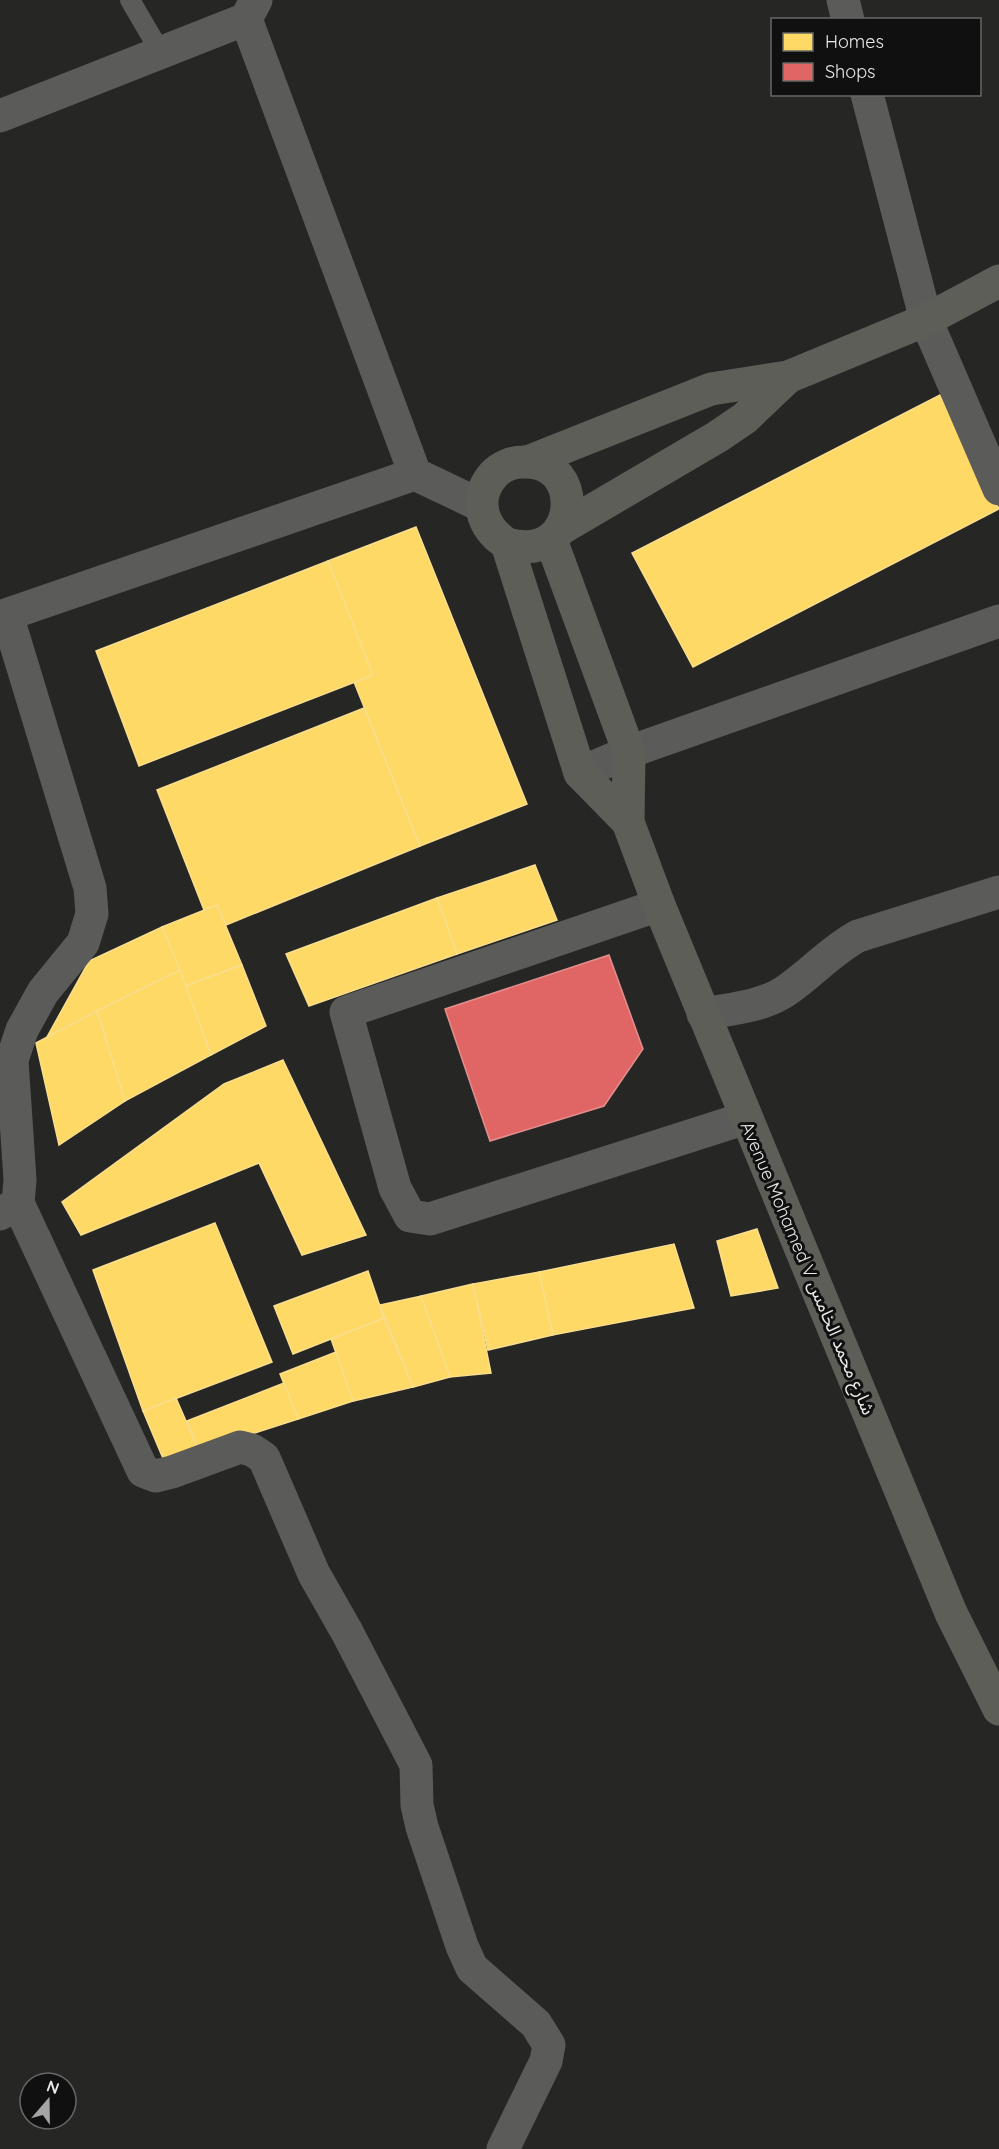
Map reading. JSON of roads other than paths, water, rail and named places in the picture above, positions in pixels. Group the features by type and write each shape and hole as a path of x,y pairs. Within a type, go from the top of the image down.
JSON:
{"main road":[{"path":"482,506 485,488 495,472 506,466 530,461 711,389 788,377 926,320 999,282"},
{"path":"507,544 529,548 556,534 717,437 745,418 788,377"},
{"path":"530,461 544,465 555,474 564,485 569,499 567,514 556,534"},
{"name":"Avenue Mohamed V شارع محمد الخامس","path":"482,506 489,529 507,544 580,773 628,822"},
{"name":"Avenue Mohamed V شارع محمد الخامس","path":"556,534 629,752 628,822 659,905 951,1613 999,1709"}],"street":[{"path":"843,0 848,18"},
{"path":"0,116 161,53 251,10 415,474"},
{"path":"868,96 926,320 999,489"},
{"path":"482,506 415,474 3,616 90,888 92,914 83,943 43,992 22,1030 12,1060 20,1180 9,1209 142,1471 156,1476 240,1447 252,1450 264,1458 314,1574 416,1765 417,1806 422,1827 462,1946 472,1968 536,2024 549,2045 546,2061 506,2148"},
{"path":"580,773 629,752 999,621"},
{"path":"703,1014 761,1002 783,993 839,946 858,936 999,892"},
{"path":"659,905 346,1012 395,1188 410,1216 430,1220 746,1118"}],"lane":[{"path":"130,0 161,53"}]}
